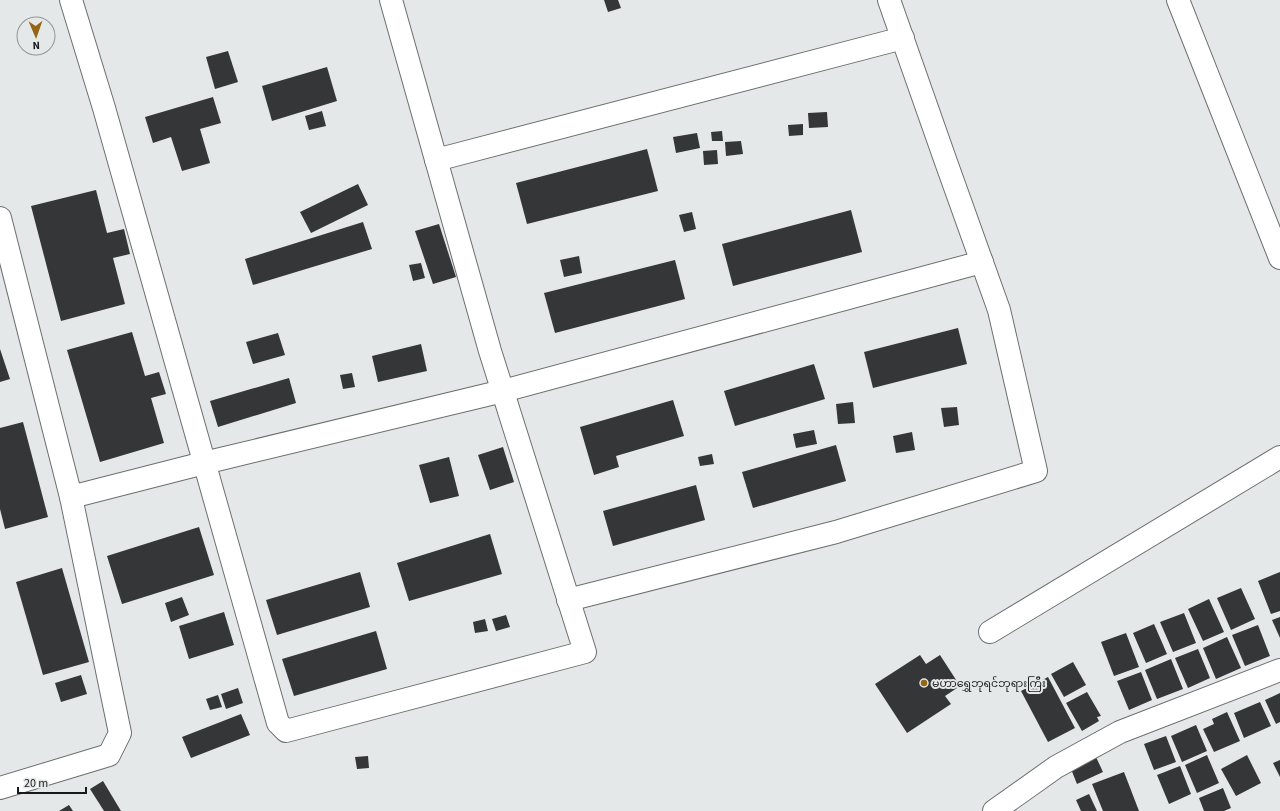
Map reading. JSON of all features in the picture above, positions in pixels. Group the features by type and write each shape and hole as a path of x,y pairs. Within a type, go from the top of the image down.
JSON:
{"street":[{"path":"71,0 104,108 278,723 286,731 585,652 490,351 391,0"},
{"path":"568,600 836,532 1036,471 1000,310 889,0"},
{"path":"1178,0 1278,248"},
{"path":"436,160 903,38"},
{"path":"0,218 72,497 120,733 109,755 0,788"},
{"path":"72,497 204,463 503,391 982,262"},
{"path":"990,632 1280,457"},
{"path":"994,811 1056,767 1120,732 1280,670"}],"building":[{"path":"604,0 618,0 621,8 608,12"},
{"path":"228,51 238,82 215,89 206,57"},
{"path":"327,67 337,101 272,121 262,86"},
{"path":"213,97 221,123 200,129 210,163 182,171 171,137 153,143 145,117"},
{"path":"322,111 326,126 309,130 305,116"},
{"path":"827,112 828,127 809,128 808,113"},
{"path":"803,124 803,135 789,136 788,125"},
{"path":"722,131 723,141 712,141 711,132"},
{"path":"697,133 700,148 676,153 673,137"},
{"path":"741,141 743,154 726,156 725,142"},
{"path":"647,149 658,191 527,224 516,183"},
{"path":"717,150 718,164 704,165 703,151"},
{"path":"358,184 368,205 311,233 300,212"},
{"path":"96,190 107,233 124,229 130,254 113,258 125,304 61,321 31,206"},
{"path":"851,210 862,252 733,286 722,244"},
{"path":"692,212 696,229 684,232 679,215"},
{"path":"363,222 372,249 253,285 245,259"},
{"path":"439,224 456,277 433,284 415,231"},
{"path":"579,256 582,273 564,277 560,260"},
{"path":"675,260 685,299 555,333 544,293"},
{"path":"421,263 425,278 413,281 409,265"},
{"path":"958,328 967,364 873,388 864,352"},
{"path":"132,332 145,376 159,372 166,394 151,398 164,443 100,462 67,350"},
{"path":"278,333 285,355 253,364 246,342"},
{"path":"421,344 427,371 378,382 372,356"},
{"path":"0,349 10,379 0,382"},
{"path":"814,364 825,399 735,426 724,391"},
{"path":"352,373 355,387 343,389 340,375"},
{"path":"289,378 296,403 218,427 210,401"},
{"path":"673,400 684,436 616,456 619,467 594,475 580,427"},
{"path":"853,402 855,423 838,424 836,404"},
{"path":"957,407 959,425 944,427 941,408"},
{"path":"23,422 48,517 5,529 0,509 0,428"},
{"path":"814,430 817,444 796,448 793,434"},
{"path":"912,432 915,450 896,453 893,436"},
{"path":"836,445 846,481 753,508 742,472"},
{"path":"503,447 514,482 490,490 478,455"},
{"path":"712,454 714,464 700,466 698,457"},
{"path":"449,457 459,496 430,503 419,465"},
{"path":"696,485 705,520 613,546 603,511"},
{"path":"199,527 214,575 122,604 107,556"},
{"path":"490,534 502,574 409,601 397,563"},
{"path":"62,568 89,662 43,675 16,582"},
{"path":"360,572 370,607 277,635 266,600"},
{"path":"1280,572 1280,611 1271,614 1258,581"},
{"path":"1241,588 1255,619 1231,630 1217,598"},
{"path":"182,597 189,615 171,622 165,603"},
{"path":"1209,599 1224,632 1203,641 1188,609"},
{"path":"224,612 234,645 189,659 179,626"},
{"path":"1184,613 1196,643 1173,652 1160,622"},
{"path":"506,615 510,627 496,631 492,619"},
{"path":"1280,617 1280,638 1272,620"},
{"path":"485,619 488,631 475,633 473,622"},
{"path":"1154,624 1167,654 1146,663 1133,633"},
{"path":"1258,625 1270,656 1245,666 1232,635"},
{"path":"376,631 387,669 294,696 282,659"},
{"path":"1126,633 1139,667 1114,676 1101,642"},
{"path":"1227,637 1241,668 1216,679 1203,648"},
{"path":"1198,649 1210,678 1188,688 1175,658"},
{"path":"920,655 926,664 940,655 960,686 945,696 951,704 907,733 875,684"},
{"path":"1171,659 1183,689 1157,699 1145,670"},
{"path":"1073,662 1086,685 1064,697 1051,674"},
{"path":"1141,672 1152,700 1129,710 1117,681"},
{"path":"81,675 87,694 61,702 55,683"},
{"path":"1048,677 1075,728 1048,742 1021,691"},
{"path":"238,688 243,703 226,709 221,694"},
{"path":"1087,692 1101,716 1097,717 1099,721 1082,731 1066,703"},
{"path":"1280,693 1280,722 1276,724 1265,700"},
{"path":"218,695 222,707 210,710 206,699"},
{"path":"1260,702 1271,726 1244,738 1234,713"},
{"path":"1227,712 1240,741 1214,752 1203,729 1214,724 1212,719"},
{"path":"241,714 250,735 191,758 182,737"},
{"path":"1196,725 1207,751 1182,762 1171,736"},
{"path":"1166,736 1176,762 1154,770 1144,744"},
{"path":"1207,755 1219,783 1197,793 1185,765"},
{"path":"1247,755 1261,783 1236,796 1221,769"},
{"path":"368,756 369,768 357,769 355,757"},
{"path":"1096,757 1103,772 1077,784 1071,769"},
{"path":"1280,760 1280,777 1273,763"},
{"path":"1180,766 1191,794 1169,804 1157,775"},
{"path":"1124,772 1139,811 1103,811 1092,784"},
{"path":"103,781 121,811 104,811 90,789"},
{"path":"1223,788 1231,808 1224,811 1204,811 1199,798"},
{"path":"1089,794 1097,811 1081,811 1076,800"},
{"path":"69,805 73,811 59,811"}],"place":[{"name":"မဟာရွှေဘုရင်ဘုရားကြီး","path":"924,683"}]}
